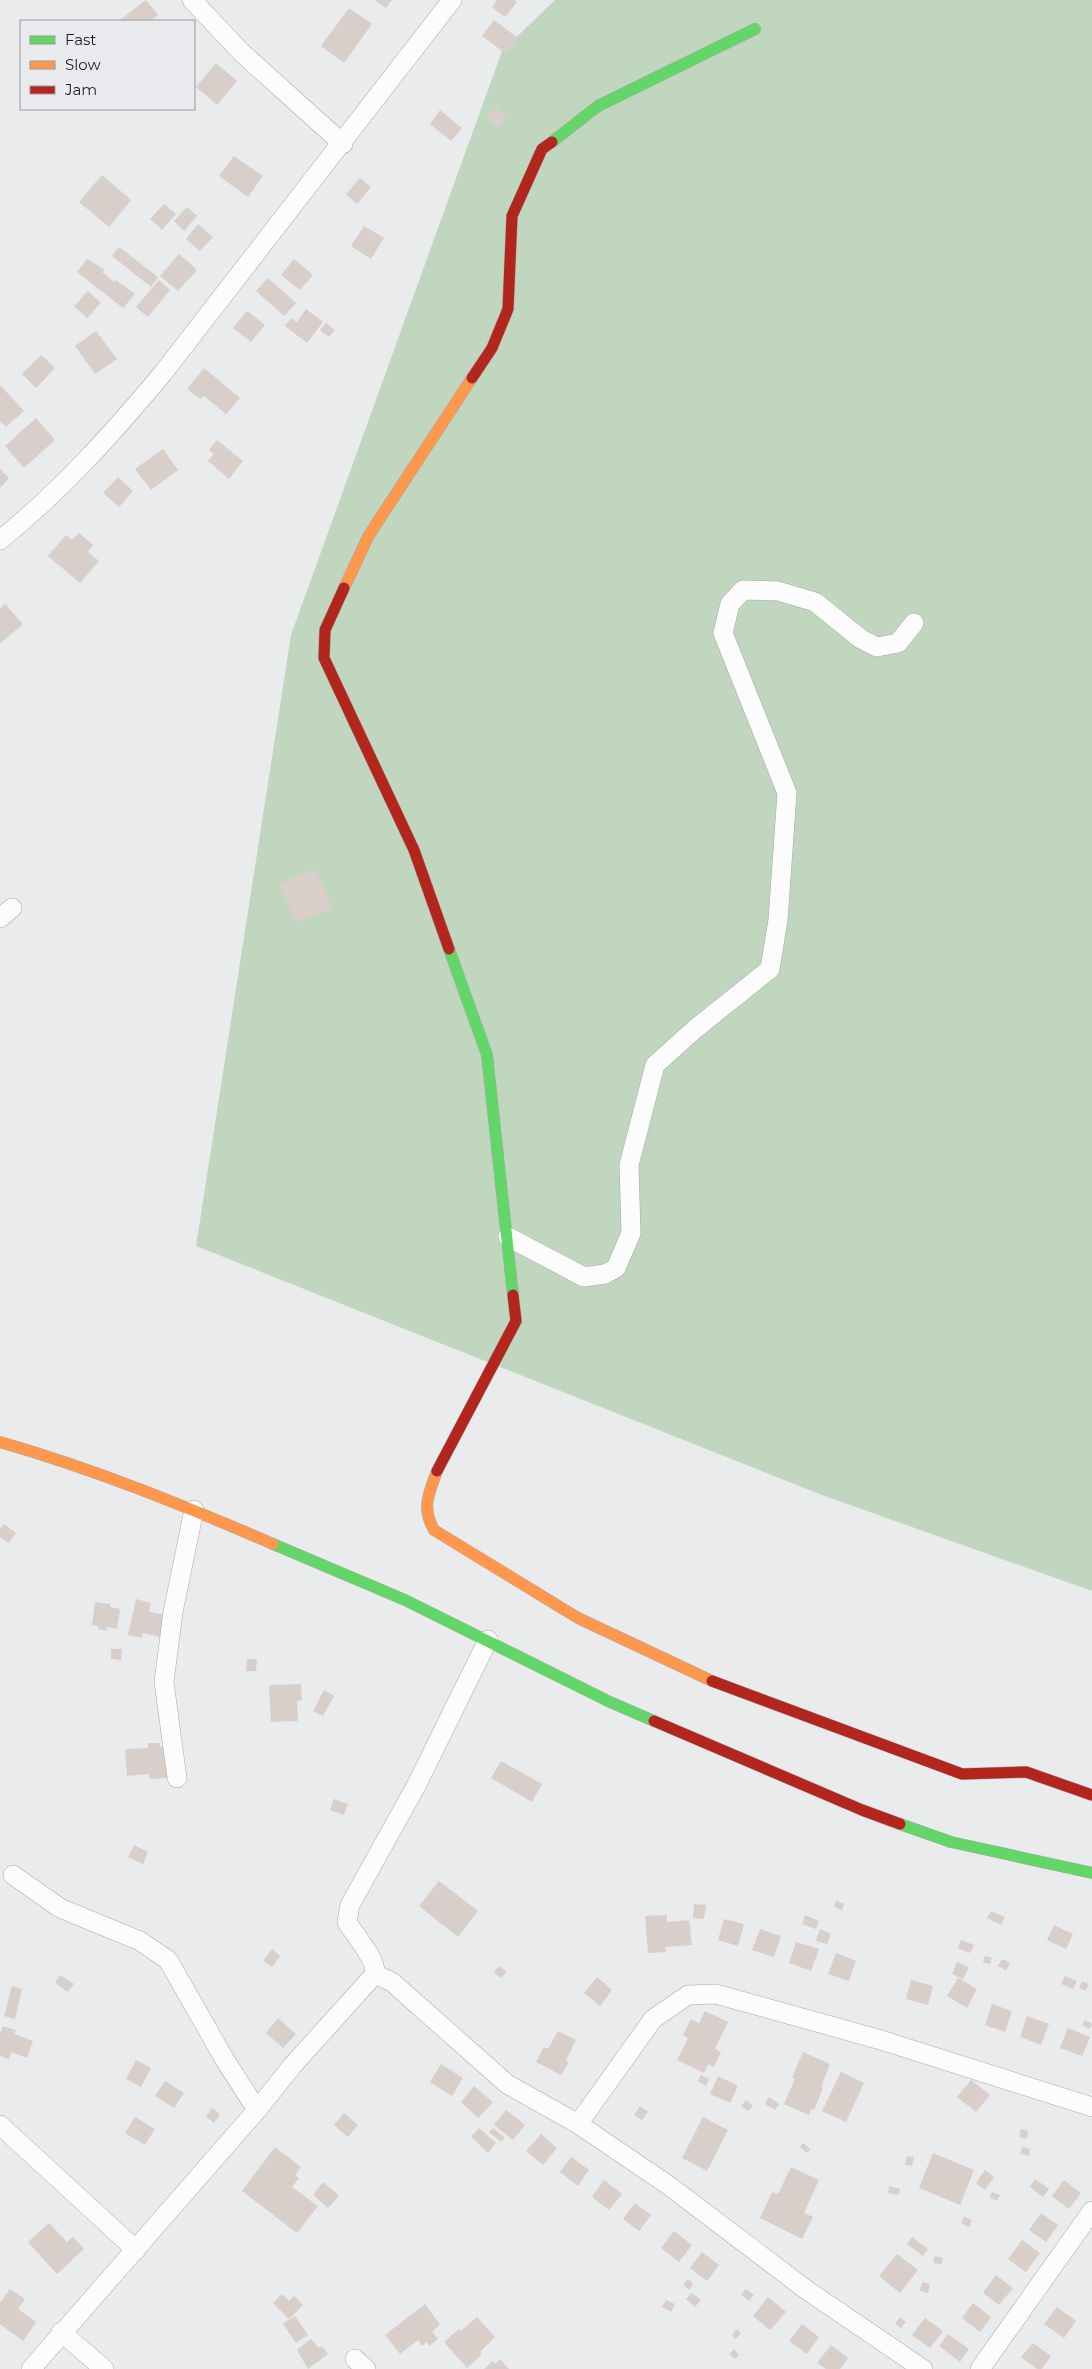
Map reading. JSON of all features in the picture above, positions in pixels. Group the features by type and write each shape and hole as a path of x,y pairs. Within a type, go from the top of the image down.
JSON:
{"street":[{"path":"192,0 242,53 343,144"},
{"path":"0,540 60,488 163,373 343,144 452,0"},
{"path":"754,28 598,106 542,149 512,216 508,309 492,348 369,535 324,630 324,658 414,850 487,1055 516,1321 440,1464 427,1499 427,1516 434,1530 578,1618 719,1684 962,1774 1026,1772 1092,1795"},
{"path":"508,1237 584,1277 605,1274 616,1268 631,1233 629,1165 655,1065 695,1029 770,970 778,920 787,793 723,633 724,620 730,604 744,590 778,591 814,602 861,639 877,646 898,643 914,623"},
{"path":"0,1442 62,1460 194,1510 405,1600 610,1702 862,1810 950,1842 1092,1873"},
{"path":"177,1778 164,1682 173,1612 194,1510"},
{"path":"30,2369 136,2250 257,2110 292,2066 375,1974 376,1966 351,1930 347,1922 347,1914 416,1786 488,1640"},
{"path":"13,1875 60,1908 140,1941 168,1960 225,2060 257,2110"},
{"path":"375,1974 392,1982 507,2084 578,2124 668,2185 808,2291 923,2369"},
{"path":"578,2124 653,2019 688,1995 716,1994 863,2034 1092,2107"},
{"path":"0,2125 136,2250"},
{"path":"980,2369 1092,2211"},
{"path":"61,2332 104,2369"}],"green space":[{"path":"555,0 1092,0 1092,1591 822,1495 196,1246 291,635 502,51"}],"building":[{"path":"146,0 158,15 151,20 120,20"},
{"path":"375,0 392,0 386,8"},
{"path":"497,0 514,0 517,2 505,17 492,7"},
{"path":"349,8 372,24 344,63 321,46"},
{"path":"494,20 518,38 506,54 482,36"},
{"path":"216,63 237,81 217,105 196,87"},
{"path":"496,107 507,117 497,128 486,118"},
{"path":"440,110 462,128 451,141 430,124"},
{"path":"234,156 263,176 248,197 219,176"},
{"path":"102,175 131,200 109,227 79,202"},
{"path":"360,178 371,187 357,204 346,194"},
{"path":"164,204 176,214 162,230 150,219"},
{"path":"187,207 197,216 184,231 174,221"},
{"path":"198,224 213,237 200,251 186,239"},
{"path":"364,226 384,238 371,259 351,246"},
{"path":"119,247 158,277 151,287 112,256"},
{"path":"179,254 197,270 178,291 160,276"},
{"path":"87,259 105,270 102,272 114,282 116,280 135,294 123,308 77,272"},
{"path":"294,259 313,275 300,290 281,275"},
{"path":"268,278 296,303 284,316 256,291"},
{"path":"159,280 170,290 148,317 136,307"},
{"path":"88,291 101,303 87,318 74,306"},
{"path":"306,309 323,322 307,343 285,326 291,318 297,322"},
{"path":"247,311 265,325 251,342 233,328"},
{"path":"326,323 335,330 329,337 320,330"},
{"path":"96,331 117,359 95,374 75,346"},
{"path":"41,355 55,368 36,388 22,374"},
{"path":"204,368 240,398 226,414 204,396 200,399 187,389"},
{"path":"0,385 24,411 6,427 0,421"},
{"path":"36,418 55,440 24,468 5,446"},
{"path":"217,440 243,461 229,479 208,461 214,454 209,450"},
{"path":"163,449 178,470 151,490 135,469"},
{"path":"0,469 9,478 0,488"},
{"path":"118,477 133,491 119,507 103,493"},
{"path":"79,533 93,545 88,552 99,561 80,583 48,556 66,535 72,540"},
{"path":"5,604 23,624 0,644 0,609"},
{"path":"315,868 333,908 296,923 279,884"},
{"path":"4,1524 16,1533 9,1543 0,1537 0,1529"},
{"path":"136,1599 151,1603 149,1612 165,1615 160,1637 143,1633 142,1638 128,1635"},
{"path":"95,1602 110,1604 110,1607 120,1609 117,1629 107,1627 107,1631 92,1625"},
{"path":"111,1649 122,1649 121,1660 111,1659"},
{"path":"247,1659 257,1659 256,1671 246,1671"},
{"path":"301,1684 302,1700 297,1701 298,1721 271,1722 269,1685"},
{"path":"324,1690 334,1696 323,1716 313,1711"},
{"path":"148,1743 159,1743 160,1747 166,1747 168,1778 149,1779 149,1774 127,1776 125,1749 148,1748"},
{"path":"501,1761 542,1784 532,1802 491,1778"},
{"path":"334,1799 348,1804 344,1815 330,1810"},
{"path":"134,1845 148,1852 143,1864 128,1857"},
{"path":"439,1881 478,1911 458,1937 419,1906"},
{"path":"836,1901 844,1904 842,1910 834,1907"},
{"path":"694,1904 706,1905 704,1919 693,1918"},
{"path":"991,1911 1005,1917 1001,1925 987,1918"},
{"path":"667,1915 667,1922 689,1920 692,1945 665,1947 666,1952 648,1953 645,1916"},
{"path":"805,1915 819,1921 816,1929 802,1924"},
{"path":"724,1919 744,1924 738,1946 718,1940"},
{"path":"1054,1925 1073,1934 1066,1949 1047,1940"},
{"path":"760,1929 781,1936 774,1957 752,1950"},
{"path":"820,1929 831,1934 827,1944 816,1941"},
{"path":"961,1940 974,1945 970,1953 958,1948"},
{"path":"796,1942 819,1949 811,1971 789,1963"},
{"path":"272,1949 280,1956 272,1967 263,1961"},
{"path":"836,1953 856,1961 849,1981 828,1974"},
{"path":"985,1956 992,1958 990,1964 983,1962"},
{"path":"1002,1959 1010,1963 1006,1970 998,1966"},
{"path":"957,1962 969,1967 963,1979 952,1974"},
{"path":"499,1966 507,1972 501,1978 494,1973"},
{"path":"60,1975 74,1984 68,1992 55,1983"},
{"path":"1065,1976 1077,1981 1073,1989 1061,1984"},
{"path":"597,1977 612,1990 600,2006 584,1993"},
{"path":"958,1978 977,1989 967,2008 947,1996"},
{"path":"911,1980 933,1986 928,2005 906,1999"},
{"path":"1082,1981 1089,1984 1086,1991 1079,1988"},
{"path":"12,1986 22,1989 15,2019 4,2016"},
{"path":"992,2004 1012,2011 1005,2032 985,2025"},
{"path":"705,2011 728,2022 715,2049 721,2052 714,2067 708,2064 704,2073 677,2060 688,2038 683,2035 691,2019 699,2023"},
{"path":"1027,2016 1049,2024 1041,2045 1020,2037"},
{"path":"278,2018 296,2034 283,2048 266,2033"},
{"path":"1085,2020 1092,2024 1090,2029 1082,2025"},
{"path":"3,2026 16,2030 14,2034 33,2041 27,2058 11,2052 9,2059 0,2056 0,2034"},
{"path":"1068,2028 1090,2037 1082,2056 1060,2048"},
{"path":"558,2031 576,2040 566,2060 569,2062 561,2075 536,2062 544,2047 548,2049"},
{"path":"803,2052 830,2064 814,2110 811,2109 809,2115 784,2104 795,2079 792,2078"},
{"path":"136,2060 151,2068 141,2087 126,2079"},
{"path":"441,2064 463,2078 452,2096 430,2082"},
{"path":"841,2072 864,2083 846,2122 822,2111"},
{"path":"701,2075 709,2079 706,2086 698,2081"},
{"path":"718,2076 738,2086 730,2103 710,2094"},
{"path":"971,2080 990,2095 976,2112 957,2097"},
{"path":"165,2081 184,2093 174,2108 155,2096"},
{"path":"474,2086 493,2102 478,2118 461,2102"},
{"path":"769,2097 779,2104 775,2110 765,2104"},
{"path":"746,2100 753,2106 748,2111 741,2106"},
{"path":"640,2106 648,2112 642,2120 634,2115"},
{"path":"212,2108 220,2114 214,2123 206,2117"},
{"path":"506,2110 525,2125 513,2140 494,2125"},
{"path":"344,2113 358,2125 348,2137 334,2125"},
{"path":"135,2117 155,2129 145,2145 125,2133"},
{"path":"703,2117 728,2130 707,2171 682,2158"},
{"path":"479,2128 496,2143 488,2153 471,2137"},
{"path":"493,2128 505,2138 501,2142 489,2132"},
{"path":"1021,2129 1028,2131 1027,2139 1019,2137"},
{"path":"541,2134 557,2148 543,2165 526,2151"},
{"path":"803,2143 810,2149 807,2153 800,2147"},
{"path":"275,2147 301,2167 295,2175 299,2178 292,2187 318,2206 297,2233 242,2191"},
{"path":"1022,2147 1030,2149 1029,2156 1020,2154"},
{"path":"933,2153 974,2170 960,2205 919,2188"},
{"path":"907,2156 914,2157 912,2166 905,2165"},
{"path":"571,2157 589,2170 578,2186 560,2172"},
{"path":"791,2167 819,2180 804,2213 813,2217 802,2239 760,2218 772,2192 778,2194"},
{"path":"985,2170 994,2177 985,2190 976,2183"},
{"path":"1035,2179 1049,2189 1043,2197 1030,2187"},
{"path":"604,2180 622,2194 609,2210 592,2197"},
{"path":"1064,2180 1081,2193 1069,2209 1052,2196"},
{"path":"323,2182 339,2196 328,2208 313,2195"},
{"path":"889,2186 900,2189 899,2195 888,2193"},
{"path":"992,2192 1000,2195 997,2201 990,2198"},
{"path":"635,2203 651,2215 639,2231 623,2219"},
{"path":"1041,2213 1058,2225 1046,2242 1029,2230"},
{"path":"964,2217 972,2220 969,2227 961,2223"},
{"path":"49,2223 67,2242 73,2237 84,2249 57,2274 28,2242"},
{"path":"674,2231 692,2245 679,2262 661,2248"},
{"path":"912,2237 928,2249 923,2256 907,2244"},
{"path":"1022,2240 1040,2253 1026,2272 1008,2259"},
{"path":"702,2252 719,2265 707,2281 690,2268"},
{"path":"897,2254 918,2270 900,2293 879,2276"},
{"path":"935,2256 943,2258 942,2264 933,2263"},
{"path":"996,2275 1013,2288 999,2305 983,2293"},
{"path":"688,2279 693,2284 689,2290 683,2285"},
{"path":"922,2282 930,2284 928,2293 920,2291"},
{"path":"10,2289 25,2299 18,2309 36,2322 23,2341 0,2324 0,2303"},
{"path":"746,2289 754,2295 749,2301 741,2295"},
{"path":"692,2293 701,2300 695,2307 686,2299"},
{"path":"282,2294 289,2301 294,2296 303,2305 289,2319 273,2303"},
{"path":"768,2297 786,2312 770,2330 753,2316"},
{"path":"666,2300 675,2304 671,2312 662,2307"},
{"path":"973,2303 991,2317 980,2332 962,2318"},
{"path":"425,2304 440,2325 432,2331 438,2339 429,2346 427,2342 422,2346 418,2340 400,2354 385,2335"},
{"path":"1057,2307 1076,2321 1064,2338 1044,2324"},
{"path":"295,2316 308,2335 296,2343 283,2324"},
{"path":"477,2317 495,2337 480,2352 482,2354 467,2368 444,2342"},
{"path":"900,2317 906,2322 901,2328 895,2324"},
{"path":"925,2318 943,2331 930,2348 912,2335"},
{"path":"802,2324 819,2337 807,2354 789,2341"},
{"path":"737,2329 741,2333 736,2339 732,2335"},
{"path":"948,2334 969,2349 960,2362 939,2346"},
{"path":"311,2339 319,2348 322,2346 328,2354 308,2369 297,2350"},
{"path":"1033,2343 1051,2356 1042,2369 1037,2369 1021,2357"},
{"path":"831,2345 848,2358 840,2369 826,2369 817,2363"},
{"path":"734,2349 739,2355 735,2359 729,2354"},
{"path":"500,2359 509,2369 484,2369 493,2361 495,2364"}],"traffic: fast":[{"path":"552,142 598,106 755,29"},
{"path":"449,949 487,1055 513,1295"},
{"path":"273,1544 405,1600 610,1702 654,1721"},
{"path":"900,1824 951,1842 1092,1873"}],"traffic: slow":[{"path":"344,588 369,535 472,378"},
{"path":"0,1442 70,1464 138,1489 206,1515 273,1544"},
{"path":"437,1471 429,1494 427,1507 434,1530 578,1618 712,1681"}],"traffic: jam":[{"path":"472,378 492,348 508,309 512,216 542,149 552,142"},
{"path":"344,588 325,630 324,658 414,850 449,949"},
{"path":"437,1471 516,1321 513,1295"},
{"path":"712,1681 962,1774 1026,1772 1092,1795"},
{"path":"654,1721 862,1810 900,1824"}]}
